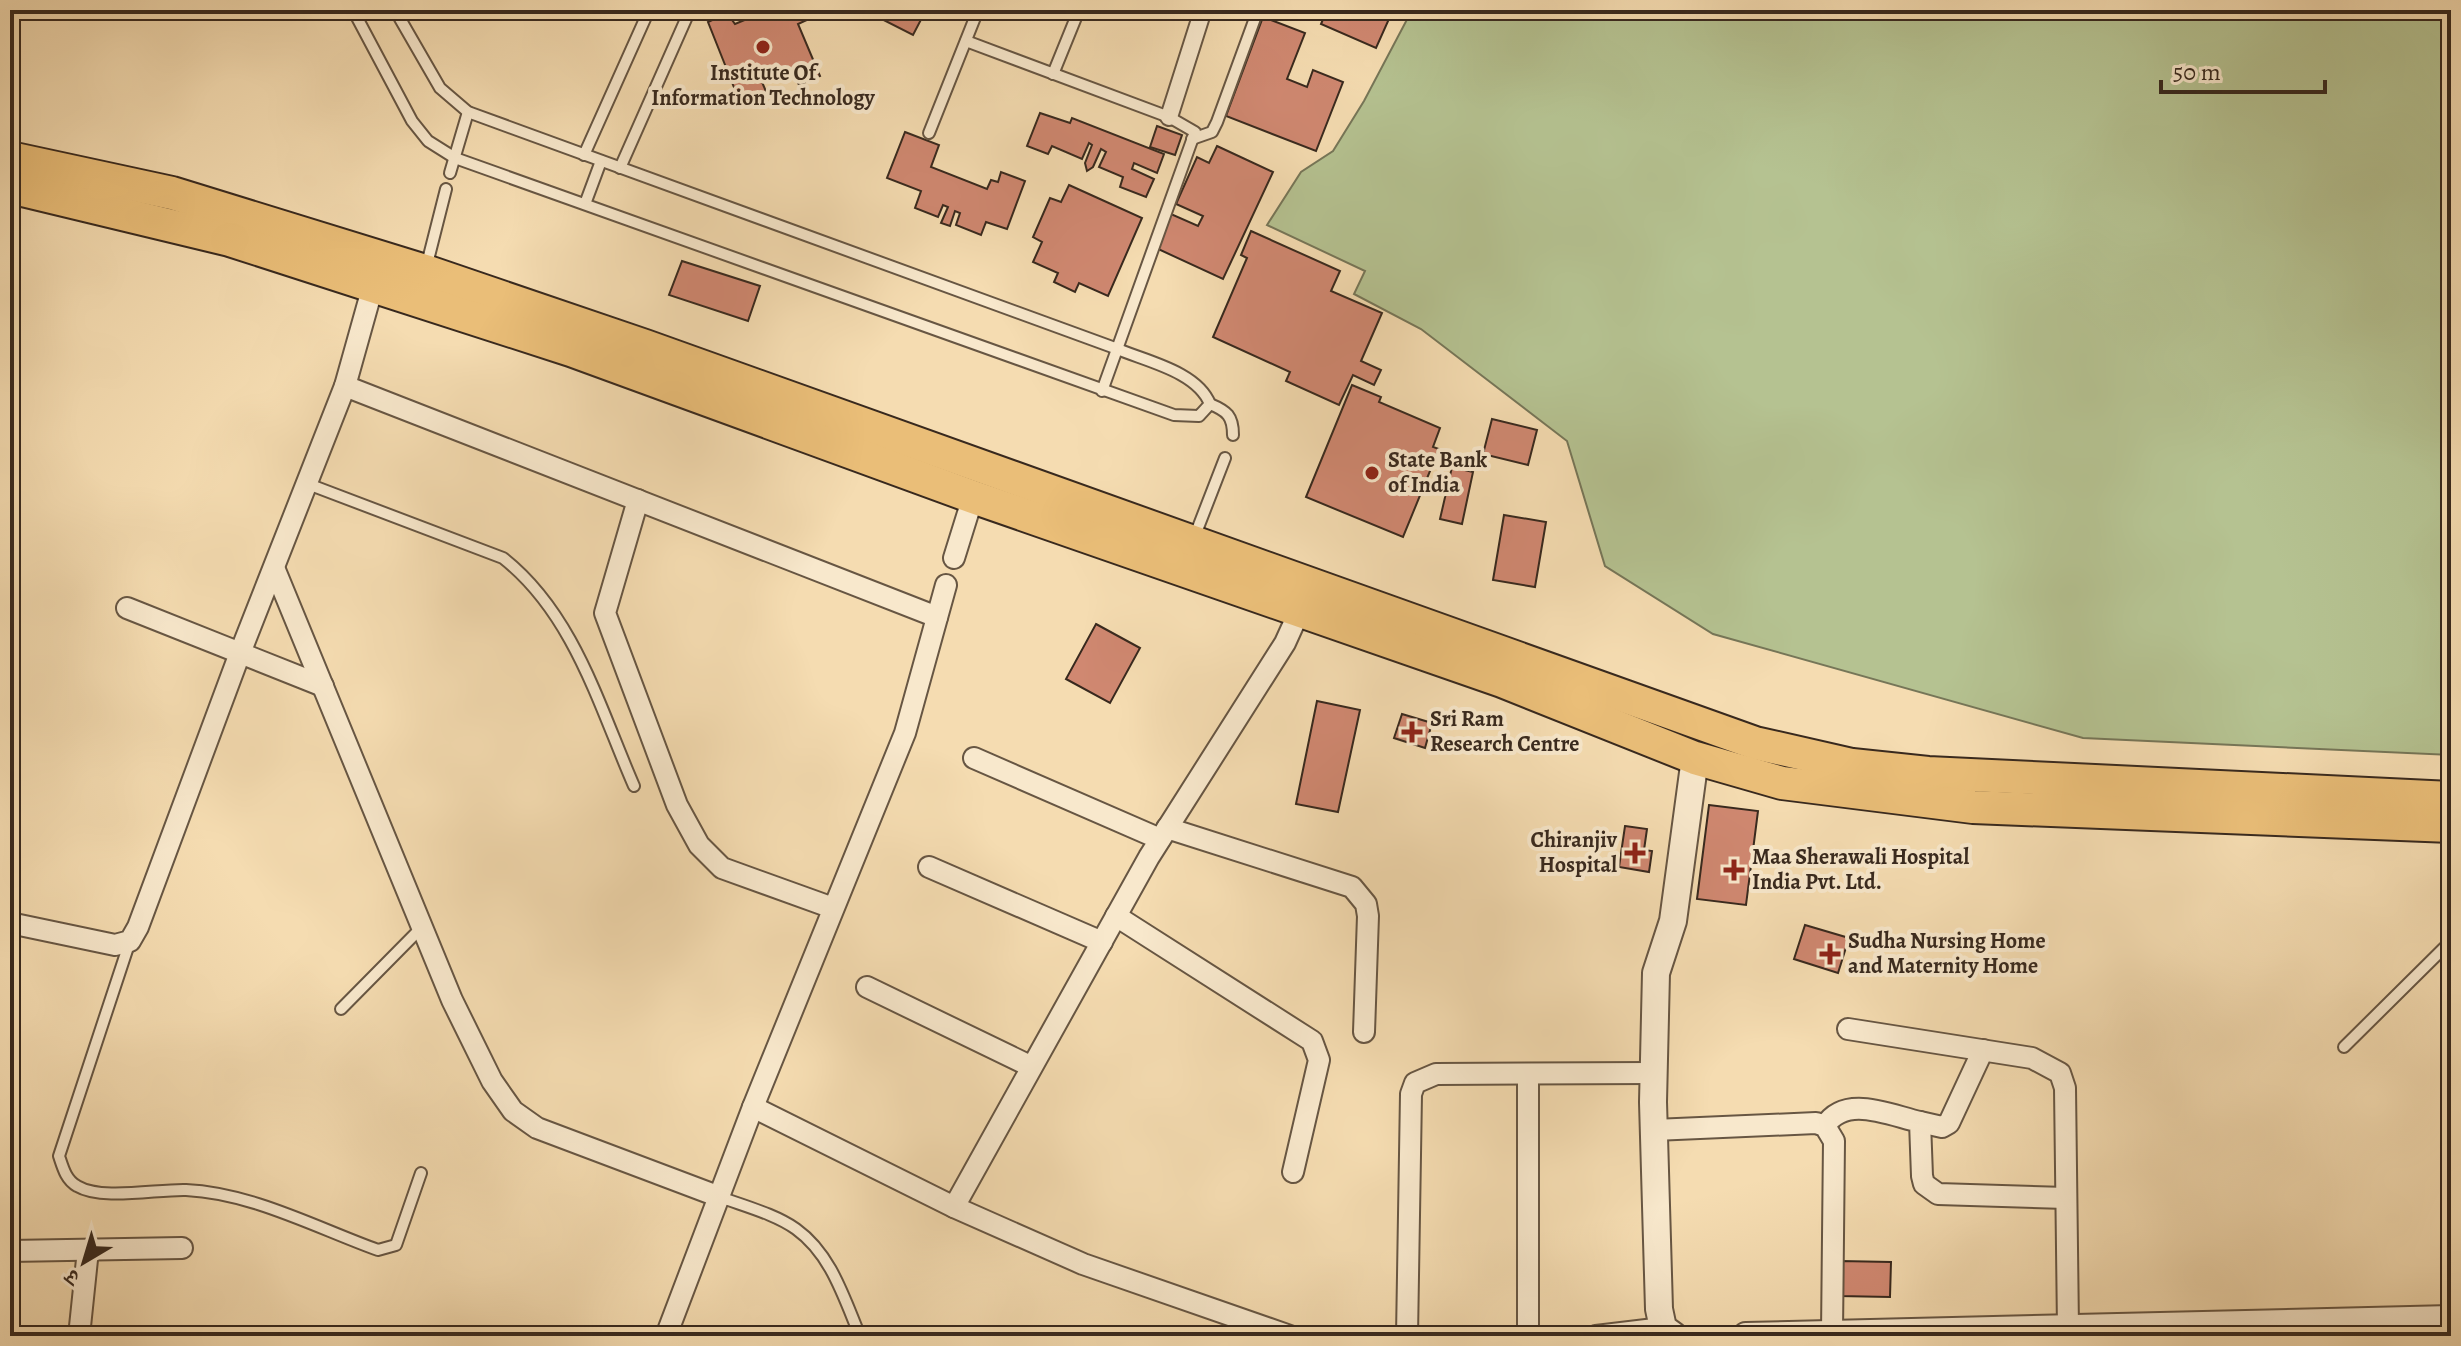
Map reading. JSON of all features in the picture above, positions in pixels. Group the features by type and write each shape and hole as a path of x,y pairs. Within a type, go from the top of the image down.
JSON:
{"main road":[{"path":"10,158 172,193 422,285 1193,541 1306,597 1502,681 1695,758 1782,783 1973,807 2451,826"},
{"path":"10,187 230,240 373,286 422,285 571,350 973,497 1306,597 1755,743 1852,765 1928,773 2451,798"}],"street":[{"path":"1169,117 1203,10"},
{"path":"10,923 115,945 130,941 138,927 240,653 345,386 373,286"},
{"path":"345,386 937,617"},
{"path":"954,558 973,497"},
{"path":"638,500 605,613 677,805 699,845 722,868 833,908"},
{"path":"275,570 422,927 492,1081 513,1111 537,1128 720,1197"},
{"path":"666,1336 753,1107 905,733 946,585"},
{"path":"954,1207 1116,916 1164,833 1285,643 1306,597"},
{"path":"127,608 323,686"},
{"path":"974,758 1164,833 1352,887 1360,893 1368,916 1364,1032"},
{"path":"1596,1336 1668,1332 1654,1130 1656,973 1673,921 1695,758"},
{"path":"929,867 1102,942"},
{"path":"1116,916 1312,1041 1319,1060 1293,1172"},
{"path":"867,987 1030,1066"},
{"path":"1848,1029 2032,1058 2060,1073 2065,1088 2068,1328"},
{"path":"1825,1126 1833,1114 1850,1107 1942,1127 1949,1123 1983,1050"},
{"path":"1407,1336 1411,1094 1415,1083 1436,1074 1654,1073"},
{"path":"1528,1074 1528,1336"},
{"path":"753,1107 954,1207 1083,1264 1286,1335"},
{"path":"1920,1122 1922,1176 1924,1184 1938,1194 2066,1198"},
{"path":"1654,1130 1816,1123 1825,1126 1834,1141 1832,1333"},
{"path":"10,1251 182,1248"},
{"path":"79,1336 88,1250"},
{"path":"1760,1336 2016,1332 2068,1328 2197,1330 2451,1319"}],"lane":[{"path":"353,10 412,121 428,141 455,158 1102,391 1185,417 1199,416 1210,404"},
{"path":"395,10 440,88 468,112 1115,348 1193,381 1205,392 1210,404 1225,410 1233,420 1233,435"},
{"path":"584,155 649,10"},
{"path":"620,168 690,10"},
{"path":"929,133 978,10"},
{"path":"1053,74 1079,10"},
{"path":"1192,139 1212,132 1258,10"},
{"path":"966,41 1169,117 1195,132 1102,391"},
{"path":"450,173 468,112"},
{"path":"585,204 601,161"},
{"path":"422,285 446,189"},
{"path":"1193,541 1225,458"},
{"path":"308,484 503,558 526,576 548,601 568,634 634,786"},
{"path":"341,1009 422,927"},
{"path":"130,941 59,1156 65,1175 77,1186 97,1192 186,1190 222,1194 378,1250 396,1245 402,1235 421,1173"},
{"path":"2344,1047 2451,941"},
{"path":"720,1197 794,1228 817,1248 829,1266 860,1336"}],"green space":[{"path":"1412,10 2451,10 2451,755 2083,738 1713,634 1605,566 1567,441 1421,329 1354,294 1365,271 1267,225 1301,172 1333,151 1364,101"}],"building":[{"name":"Institute Of Information Technology","path":"755,10 805,10 809,19 798,24 820,76 799,85 792,69 762,82 767,94 741,105 708,22 727,13 735,24 752,17"},
{"path":"864,10 926,10 913,35"},
{"path":"1327,10 1393,10 1376,48 1321,24"},
{"path":"1263,17 1305,33 1287,79 1307,87 1313,70 1343,82 1316,151 1226,116"},
{"path":"1040,113 1070,123 1072,118 1164,154 1157,173 1134,163 1132,169 1154,179 1146,197 1120,187 1123,177 1099,167 1106,152 1101,149 1093,167 1087,171 1085,163 1092,145 1089,143 1082,159 1052,146 1048,154 1027,146"},
{"path":"1157,126 1182,135 1175,155 1150,147"},
{"path":"905,132 939,145 931,167 987,189 991,180 998,182 1001,172 1025,181 1007,229 986,222 981,235 956,225 960,213 955,211 950,226 941,223 948,207 943,205 938,217 915,208 921,191 887,178"},
{"path":"1217,146 1273,172 1223,279 1156,248 1171,214 1198,226 1203,216 1176,204 1197,157 1209,163"},
{"path":"1069,185 1142,218 1108,296 1079,283 1075,292 1054,282 1058,273 1033,262 1042,242 1033,237 1050,198 1061,202"},
{"path":"1251,231 1340,271 1331,291 1382,313 1361,361 1381,370 1374,385 1353,375 1339,405 1286,381 1290,372 1213,337 1247,258 1241,255"},
{"path":"682,261 760,286 748,321 669,295"},
{"name":"State Bank of India","path":"1352,385 1381,397 1379,402 1440,428 1433,447 1439,449 1403,537 1306,497"},
{"path":"1492,419 1537,430 1528,465 1483,454"},
{"path":"1452,467 1473,472 1462,524 1440,519"},
{"path":"1504,515 1546,522 1535,587 1493,580"},
{"path":"1096,624 1140,648 1110,703 1066,679"},
{"path":"1317,701 1360,710 1338,812 1296,804"},
{"path":"1402,714 1432,723 1425,748 1394,738"},
{"path":"1709,805 1758,811 1746,905 1697,899"},
{"path":"1625,826 1647,829 1644,850 1652,851 1649,872 1619,867"},
{"path":"1805,925 1849,938 1838,973 1794,959"},
{"path":"1840,1261 1891,1262 1890,1297 1839,1296"}],"place":[{"name":"Institute Of Information Technology","path":"763,47"},
{"name":"State Bank of India","path":"1372,473"},
{"name":"Sri Ram Research Centre","path":"1412,732"},
{"name":"Chiranjiv Hospital","path":"1635,853"},
{"name":"Maa Sherawali Hospital India Pvt. Ltd.","path":"1734,870"},
{"name":"Sudha Nursing Home and Maternity Home","path":"1830,954"}]}
